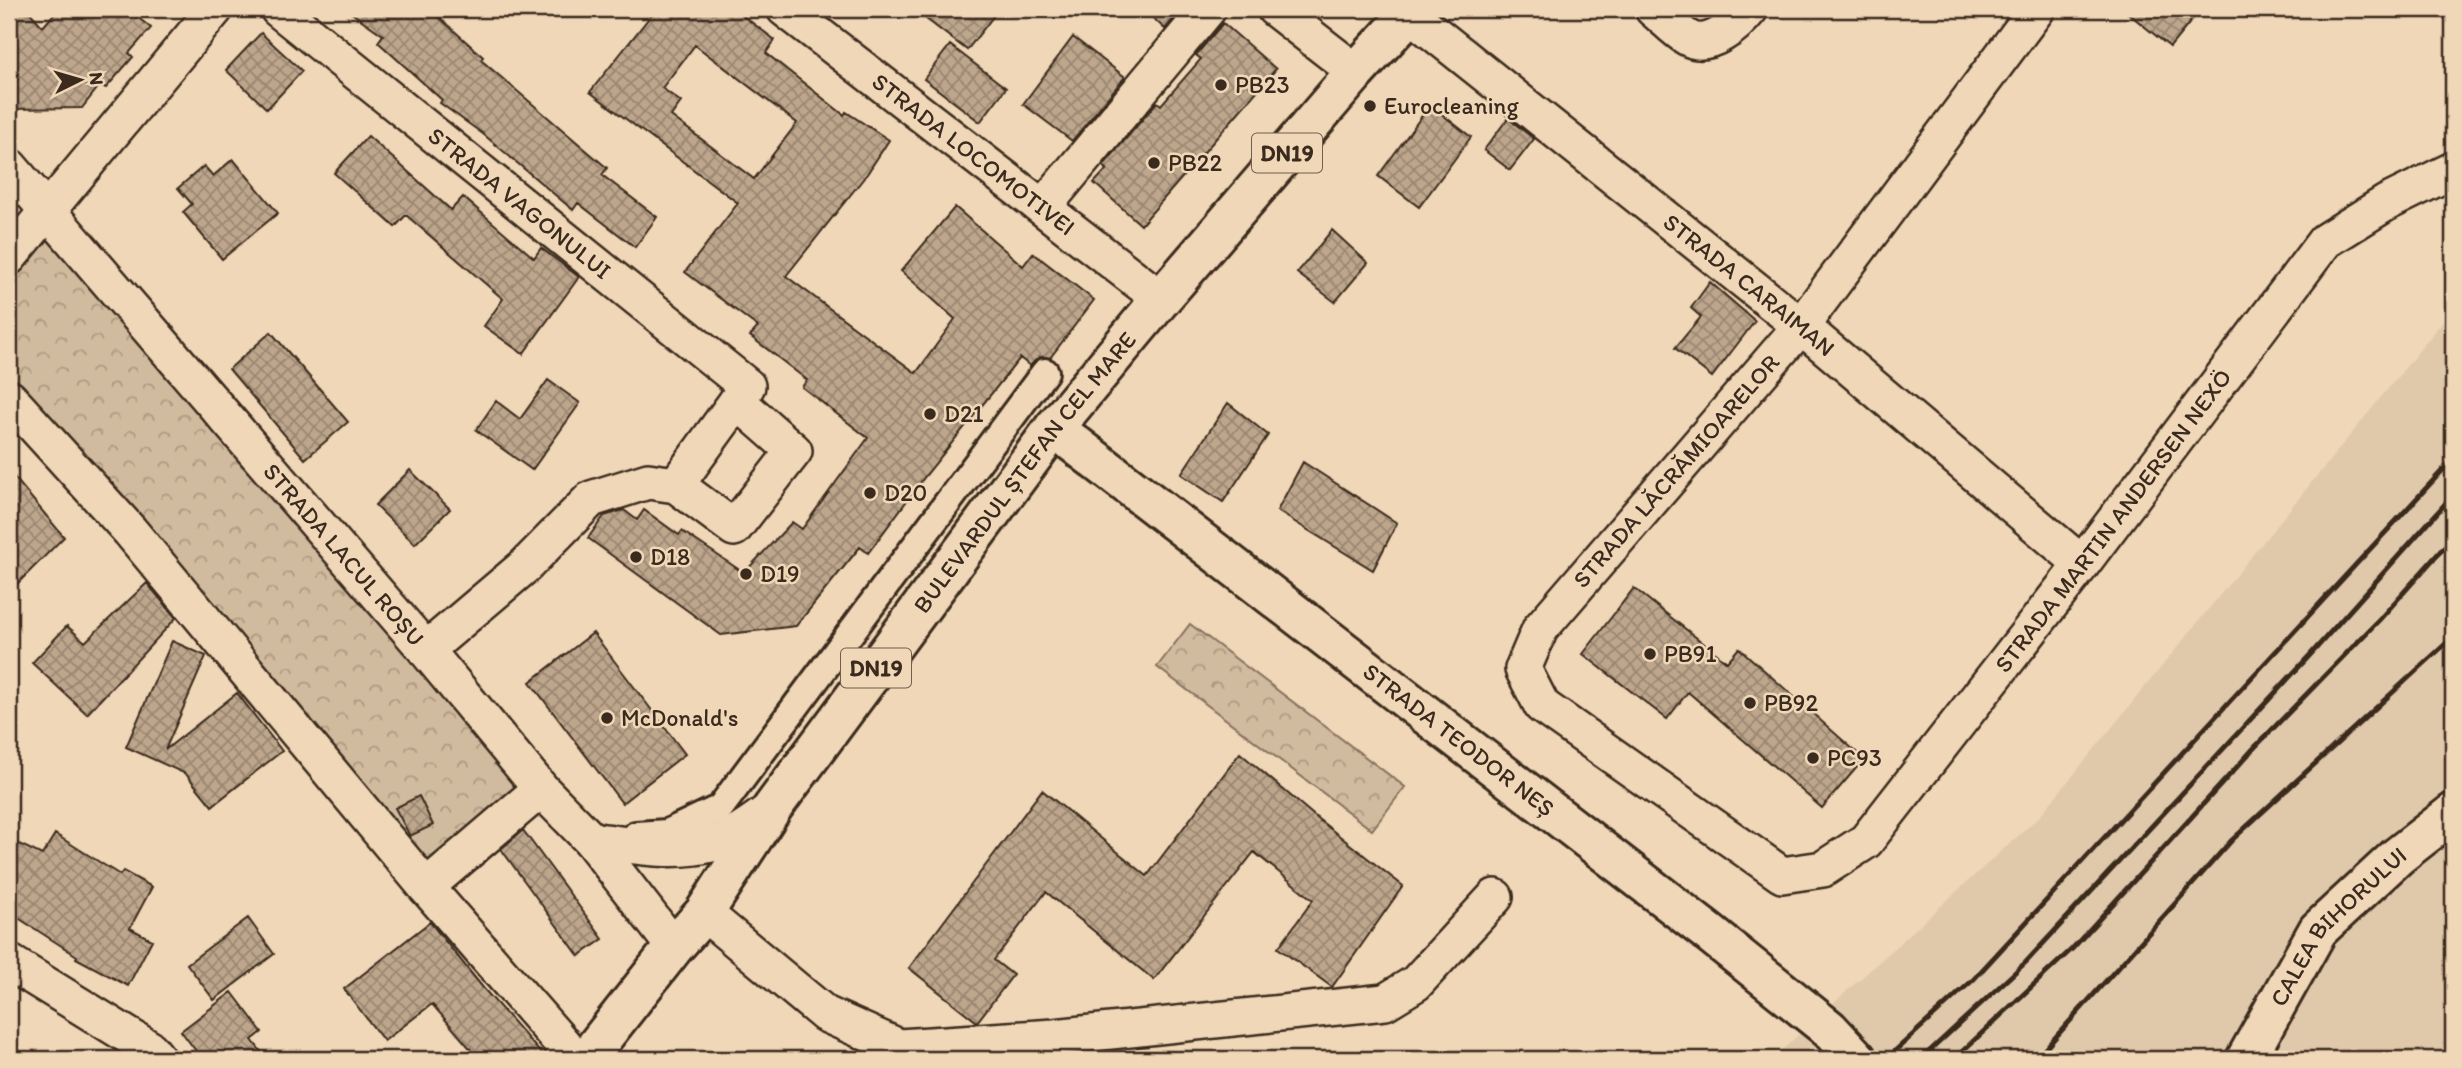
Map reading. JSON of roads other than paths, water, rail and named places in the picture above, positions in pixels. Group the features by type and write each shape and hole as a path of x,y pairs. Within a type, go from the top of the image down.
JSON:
{"main road":[{"name":"BULEVARDUL ȘTEFAN CEL MARE","path":"586,1059 704,913 773,807 1054,428 1161,299 1356,72 1412,11"},
{"name":"STRADA TEODOR NEȘ","path":"1054,428 1708,932 1829,1029 1857,1059"},
{"name":"CALEA BIHORULUI","path":"2246,1059 2318,930 2398,856 2453,813"}],"street":[{"path":"9,257 215,9"},
{"name":"STRADA VAGONULUI","path":"278,9 747,386 737,401"},
{"name":"STRADA LOCOMOTIVEI","path":"785,9 1161,299"},
{"path":"1043,207 1208,9"},
{"path":"1275,9 1356,72"},
{"path":"1653,9 1690,40 1711,40 1743,18 1750,9"},
{"name":"STRADA LĂCRĂMIOARELOR","path":"1782,875 1542,706 1523,669 1540,629 1801,327 2037,9"},
{"name":"STRADA CARAIMAN","path":"1412,11 1801,327 2082,564"},
{"name":"STRADA LACUL ROȘU","path":"9,166 426,650 541,789 591,840 674,947"},
{"name":"STRADA MARTIN ANDERSEN NEXÖ","path":"1782,875 1823,869 1866,841 2082,564 2325,241 2386,203 2453,170"},
{"path":"628,835 667,833 720,808 1045,372"},
{"path":"9,398 130,531 426,887 576,1059"},
{"path":"426,650 525,566 591,499 648,481 676,485 734,528 794,451 737,401 676,485"},
{"path":"426,887 541,789"},
{"path":"591,840 652,847 683,848 712,844 737,832 773,807"},
{"path":"704,913 825,1014 899,1047 1068,1035 1385,1002 1416,984 1495,897"},
{"path":"9,962 149,1056"}],"railway":[{"path":"1886,1059 1973,980 2453,459"},
{"path":"1921,1059 2026,962 2311,654 2453,495"},
{"path":"1954,1059 2072,949 2255,747 2379,620 2453,537"},
{"path":"2036,1059 2232,840 2453,637"}],"place":[{"name":"PB23","path":"1221,85"},
{"name":"Eurocleaning","path":"1370,106"},
{"name":"PB22","path":"1154,163"},
{"name":"D21","path":"930,414"},
{"name":"D20","path":"870,493"},
{"name":"D18","path":"636,557"},
{"name":"D19","path":"746,574"},
{"name":"PB91","path":"1650,654"},
{"name":"PB92","path":"1750,703"},
{"name":"McDonald's","path":"607,718"},
{"name":"PC93","path":"1813,758"}]}
